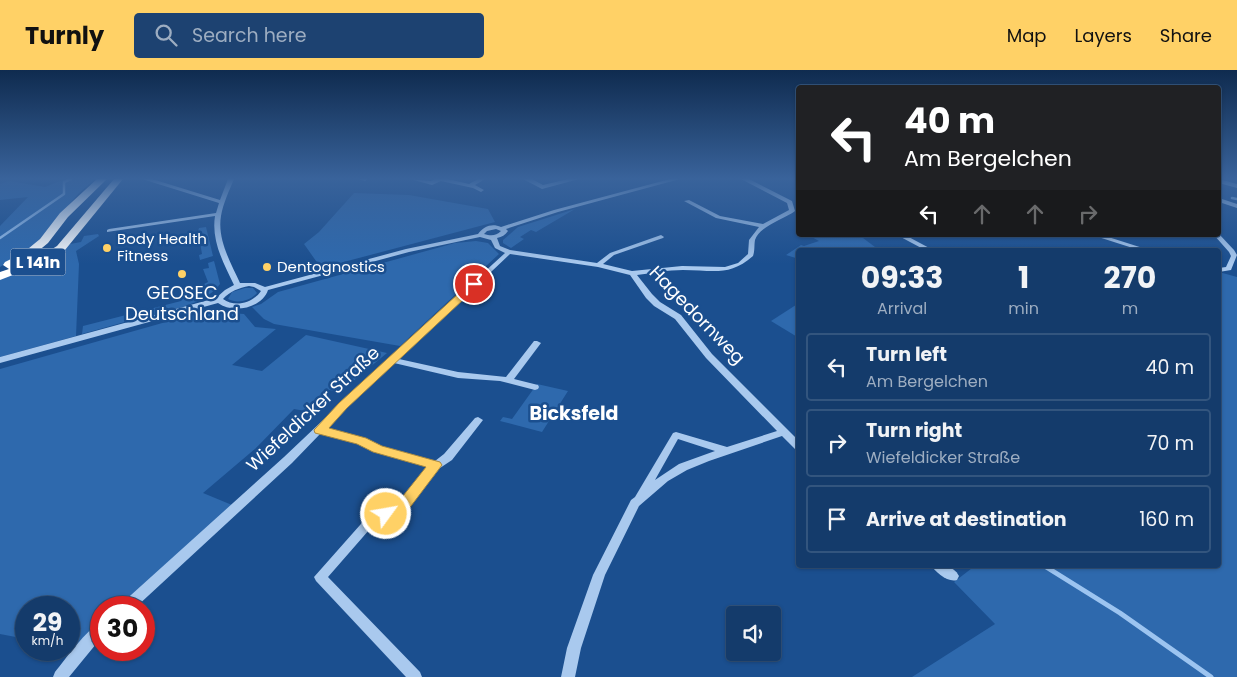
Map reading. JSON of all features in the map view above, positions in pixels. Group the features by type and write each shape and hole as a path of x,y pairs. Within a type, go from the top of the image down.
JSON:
{"highway":[{"name":"L 141n","path":"0,269 27,255 45,239 72,207"},
{"name":"L 141n","path":"0,276 48,257 61,248 94,207"}],"street":[{"path":"221,207 217,228 223,254 238,287"},
{"path":"0,360 220,300 224,293 238,287 253,285 265,289 408,250 480,234 482,230 488,228 502,228 570,207"},
{"path":"700,207 718,216 764,226"},
{"path":"494,238 497,247 509,252 598,265 632,273 682,268 717,270 735,266 751,255 752,240 764,226 791,212 791,207"},
{"path":"109,232 219,214"},
{"path":"480,234 486,238 494,238 505,233 502,228"},
{"path":"598,265 612,254 661,236"},
{"path":"904,237 926,248"},
{"path":"1102,237 1139,248"},
{"path":"1218,237 1232,251 1234,256 1229,269 1221,270"},
{"name":"Wiefeldicker Straße","path":"139,596 320,430 343,406 509,252"},
{"name":"Hagedornweg","path":"632,273 649,296 657,304 678,317 709,356 796,444"},
{"path":"220,300 227,305 247,304 263,296 265,289"},
{"path":"508,380 537,343"},
{"path":"392,360 458,375 508,380 535,387"},
{"path":"415,677 320,577 372,519 400,510 436,465 448,457 478,420"},
{"path":"320,430 436,465"},
{"path":"636,503 664,478 698,461 784,432"},
{"path":"568,677 574,648 599,574 636,503 676,435 727,450"},
{"path":"941,568 953,576"},
{"path":"60,677 90,641"}],"shaded area":[{"path":"18,207 67,207 33,247 0,267 0,226"},
{"path":"341,207 479,207 488,209 495,222 321,268 304,244 319,232"},
{"path":"575,209 536,232 531,230 520,237 524,239 511,248 503,243 503,240 518,227"},
{"path":"206,227 213,256 200,260 199,255 202,254 198,231 199,228"},
{"path":"98,234 99,236 76,251 79,264 76,336 0,357 0,278 61,252 70,244 81,242 84,236"},
{"path":"812,237 862,237 876,248 796,248 801,245 804,246 819,241"},
{"path":"476,241 488,243 499,254 400,346 274,324 264,319 252,307 261,304 278,292 455,243"},
{"path":"796,248 796,258 786,255"},
{"path":"214,261 220,284 213,291 205,297 185,306 144,317 142,311 181,301 185,296 197,293 196,288 208,282 203,269 209,268 208,263"},
{"path":"1221,273 1237,277 1237,677 912,677 995,624 954,582 972,568 1221,568"},
{"path":"253,288 257,293 243,301 228,299 232,292"},
{"path":"796,305 796,336 771,321"},
{"path":"218,312 244,314 255,327 276,329 232,365 262,371 306,335 387,353 340,392 329,390 305,411 294,409 256,448 203,493 232,505 130,596 90,596 90,633 80,642 80,596 15,596 15,637 0,634 0,369 187,316"},
{"path":"130,314 132,320 82,334 83,326"},
{"path":"537,384 568,391 542,432 500,421 503,417 512,419"}],"waterway":[{"path":"0,238 45,207"},
{"path":"1048,568 1120,613 1211,677"}],"place":[{"name":"Body Health Fitness","path":"107,248"},
{"name":"Dentognostics","path":"267,267"},
{"name":"GEOSEC Deutschland","path":"182,274"}],"district":[{"name":"Bicksfeld","path":"574,413"}],"route":[{"path":"386,514 400,510 436,465 320,430 343,406 474,284"}]}
